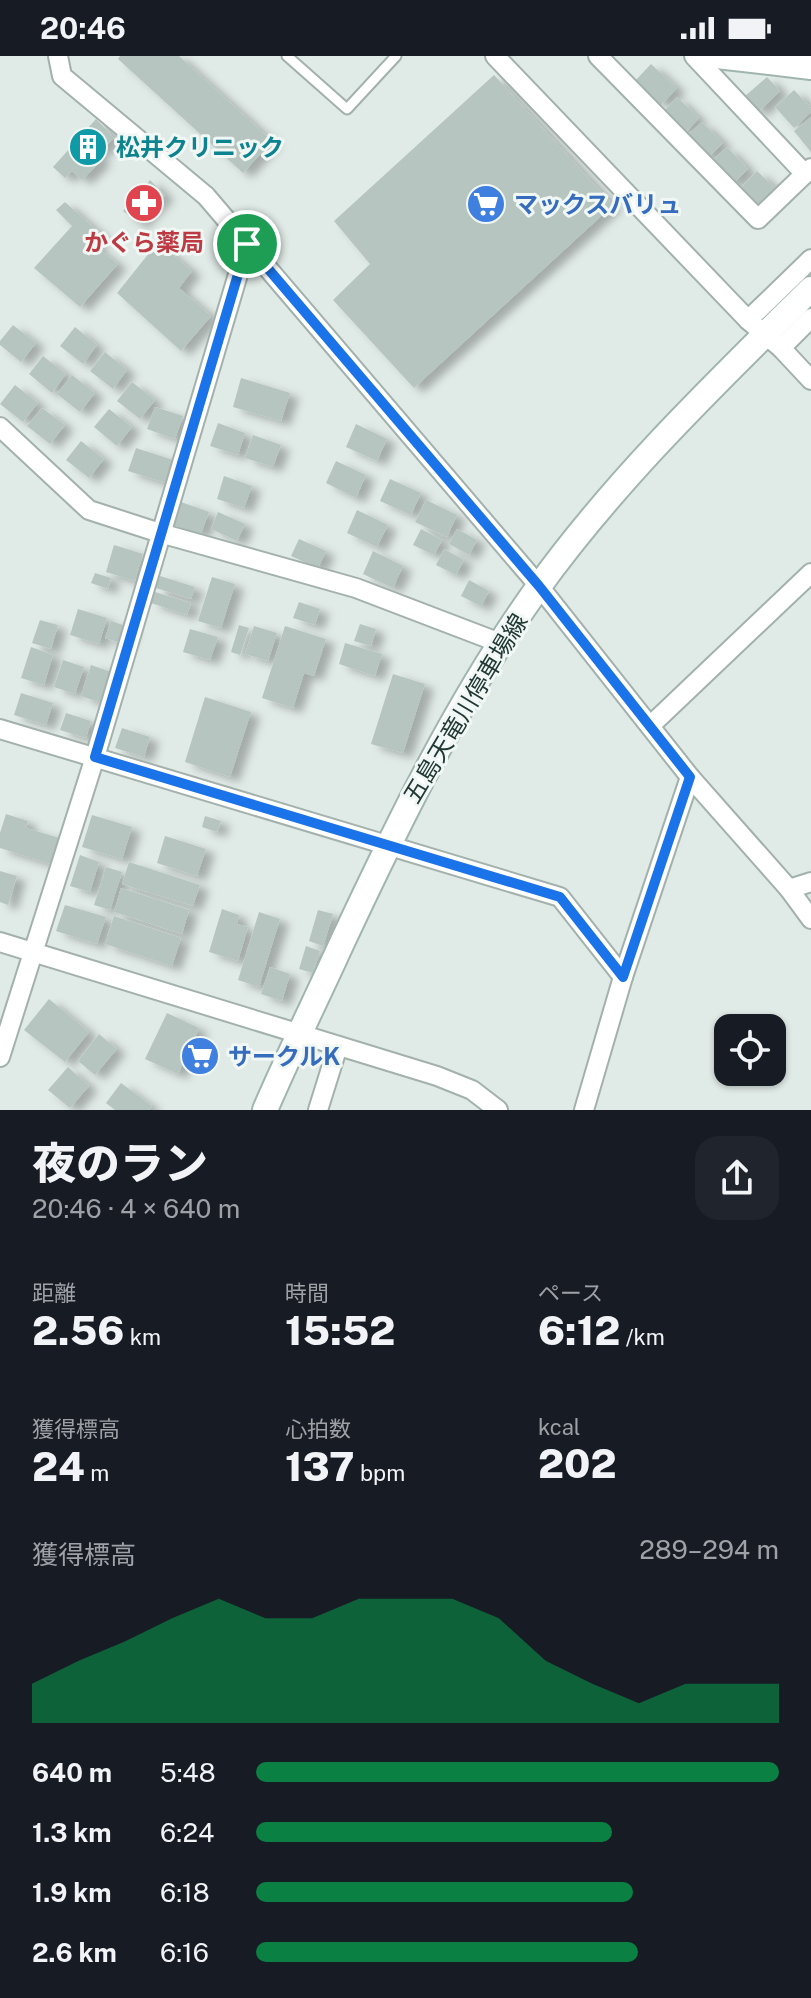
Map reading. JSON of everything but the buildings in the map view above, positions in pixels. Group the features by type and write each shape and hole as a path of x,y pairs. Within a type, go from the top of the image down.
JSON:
{"main road":[{"path":"717,56 811,67"},
{"name":"五島天竜川停車場線","path":"265,1110 298,1034 426,768 500,643 539,586 636,470 689,411 811,289"}],"street":[{"path":"58,56 62,76 206,196 539,586 690,777 789,889 811,919"},
{"path":"495,56 811,380"},
{"path":"598,56 758,219 808,171 694,56"},
{"path":"0,1057 95,757 247,244"},
{"path":"767,332 811,259"},
{"path":"767,332 811,318"},
{"path":"0,427 89,510 356,588 500,643"},
{"path":"650,726 811,573"},
{"path":"0,729 560,897 623,977"},
{"path":"584,1110 623,977 690,777"},
{"path":"789,889 811,882"},
{"path":"0,942 437,1076 472,1090 498,1110"},
{"path":"318,1110 338,1046"}],"lane":[{"path":"287,56 347,109 396,56"}],"place":[{"name":"松井クリニック","path":"88,147"},
{"name":"かぐら薬局","path":"144,203"},
{"name":"マックスバリュ","path":"486,204"},
{"name":"サークルK","path":"200,1056"}],"route":[{"path":"247,244 539,586 690,777 623,977 560,897 95,757 247,244"}]}
